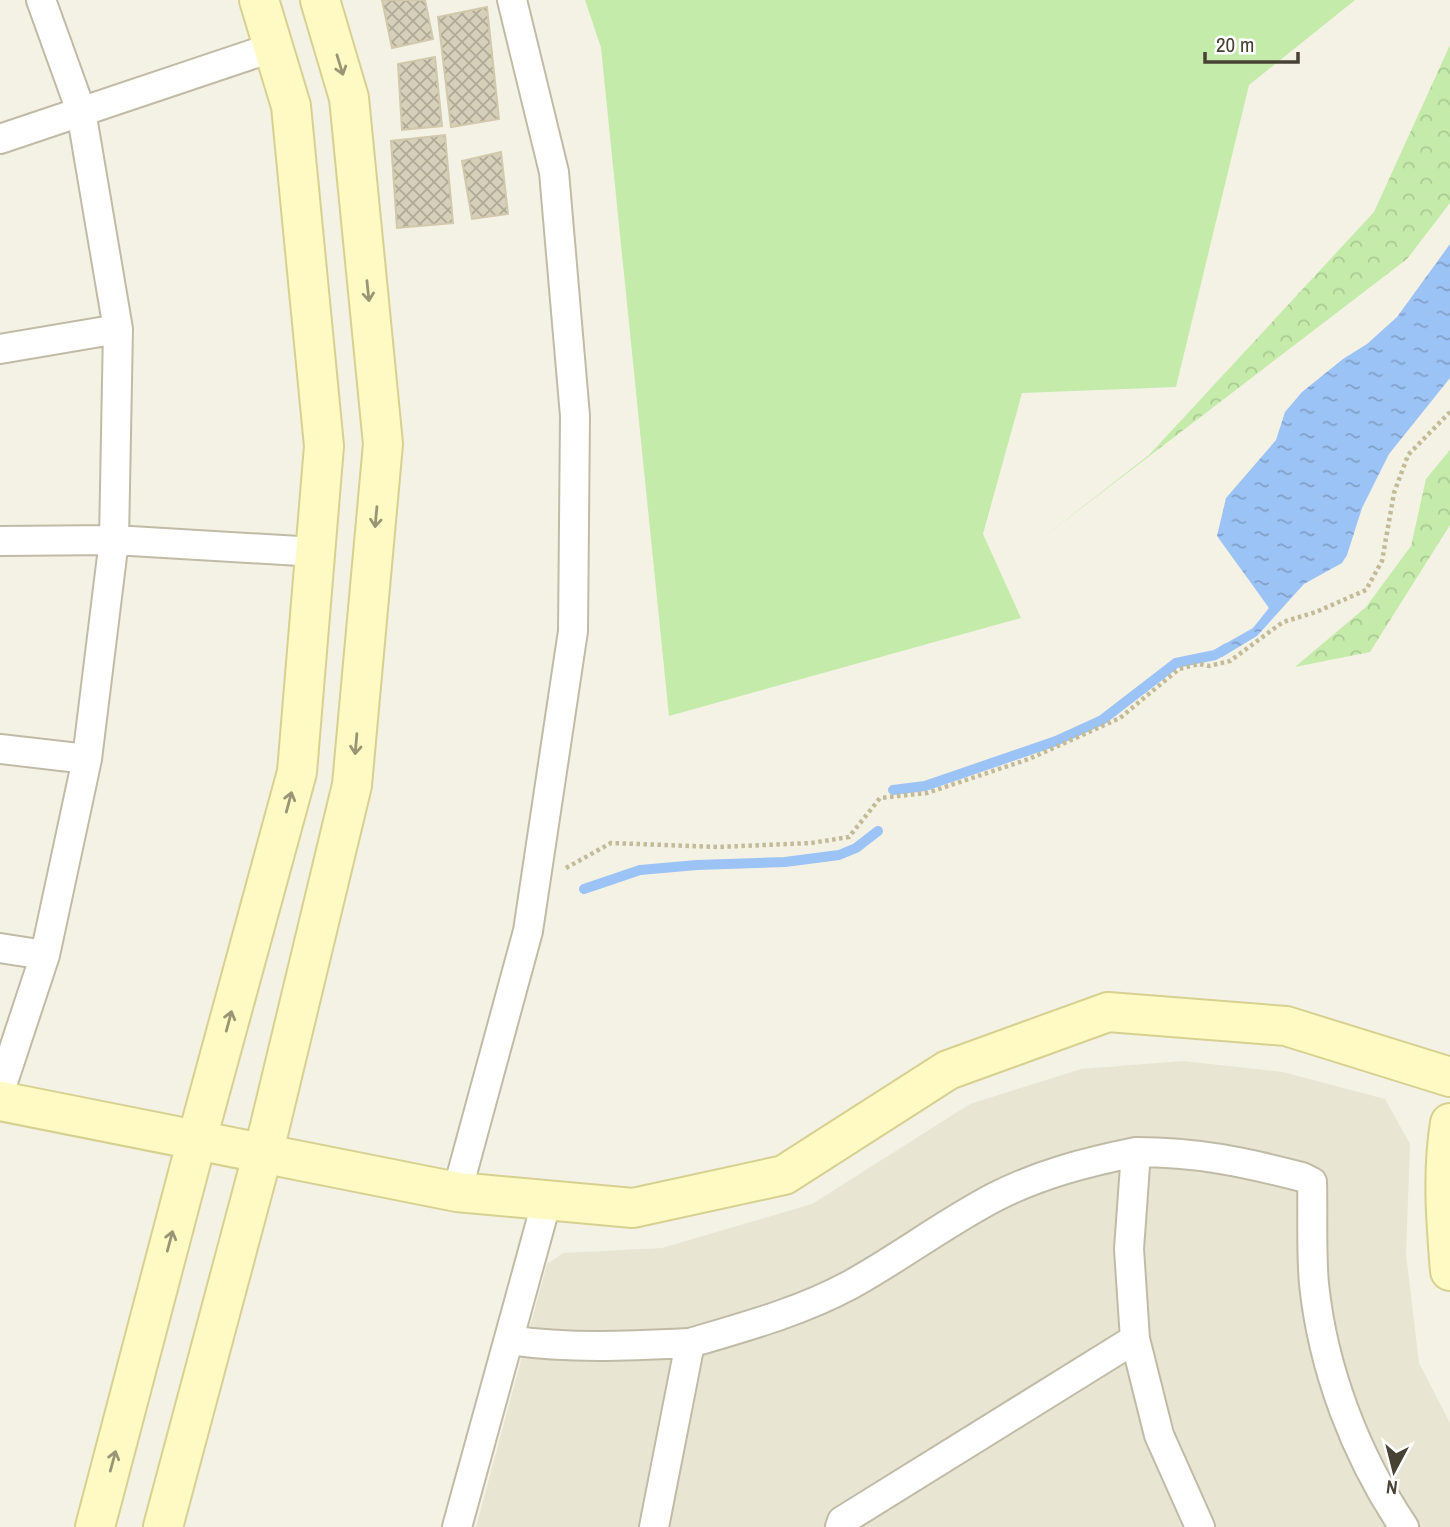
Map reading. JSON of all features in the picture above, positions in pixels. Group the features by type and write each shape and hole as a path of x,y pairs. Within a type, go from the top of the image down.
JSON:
{"street":[{"path":"0,1091 45,955 87,759 114,540 118,329 81,111 41,0"},
{"path":"95,1527 297,772 324,446 292,106 259,0"},
{"path":"163,1527 262,1154 352,785 383,444 349,98 320,0"},
{"path":"457,1192 528,931 573,631 575,416 554,172 512,0"},
{"path":"0,138 274,47"},
{"path":"0,349 118,329"},
{"path":"0,541 114,540 316,552"},
{"path":"0,750 87,759"},
{"path":"0,948 45,955"},
{"path":"0,1101 457,1192 633,1208 784,1175 948,1070 1108,1012 1286,1026 1450,1077"},
{"path":"1450,1123 1445,1152 1446,1226 1450,1271"},
{"path":"509,1339 544,1345 607,1348 690,1343 778,1317 849,1286 995,1197 1046,1174 1094,1160 1136,1152 1172,1152 1236,1160 1312,1182 1314,1284 1326,1356 1353,1432 1388,1504 1404,1527"},
{"path":"1136,1152 1129,1249 1135,1339 1159,1435 1191,1524"},
{"path":"457,1527 547,1200"},
{"path":"840,1527 842,1521 1135,1339"},
{"path":"654,1527 690,1343"}],"path":[{"path":"535,885 611,843 718,847 811,844 849,837 880,798 927,793 1029,758 1120,718 1179,669 1230,661 1283,622 1316,612 1366,590 1382,561 1394,493 1408,455 1450,412"}],"shaded area":[{"path":"1183,1061 1283,1072 1385,1099 1410,1144 1406,1254 1419,1363 1450,1423 1450,1527 476,1527 547,1264 563,1253 662,1248 812,1204 970,1104 1081,1069"}],"green space":[{"path":"585,0 1355,0 1249,85 1176,387 1022,393 983,534 1021,618 669,716 601,48"},
{"path":"1450,45 1450,203 1407,259 1041,539 1149,455 1374,212"},
{"path":"1450,450 1450,525 1370,652 1295,667 1366,607 1411,546 1426,479"}],"water":[{"path":"1450,244 1450,378 1389,454 1362,508 1342,563 1304,584 1257,636 1222,657 1216,649 1253,628 1269,608 1217,536 1226,498 1276,440 1285,412 1302,392 1343,359 1367,344 1397,317"}],"building":[{"path":"382,0 425,0 433,39 392,48"},
{"path":"487,7 499,119 451,127 438,17"},
{"path":"435,57 442,126 402,130 398,64"},
{"path":"445,135 453,223 397,228 391,141"},
{"path":"501,152 508,214 472,219 462,161"}],"waterway":[{"path":"893,790 925,786 1056,741 1102,720 1176,663 1215,655 1227,648"},
{"path":"584,889 640,870 785,862 839,855 856,848 878,831"}]}
